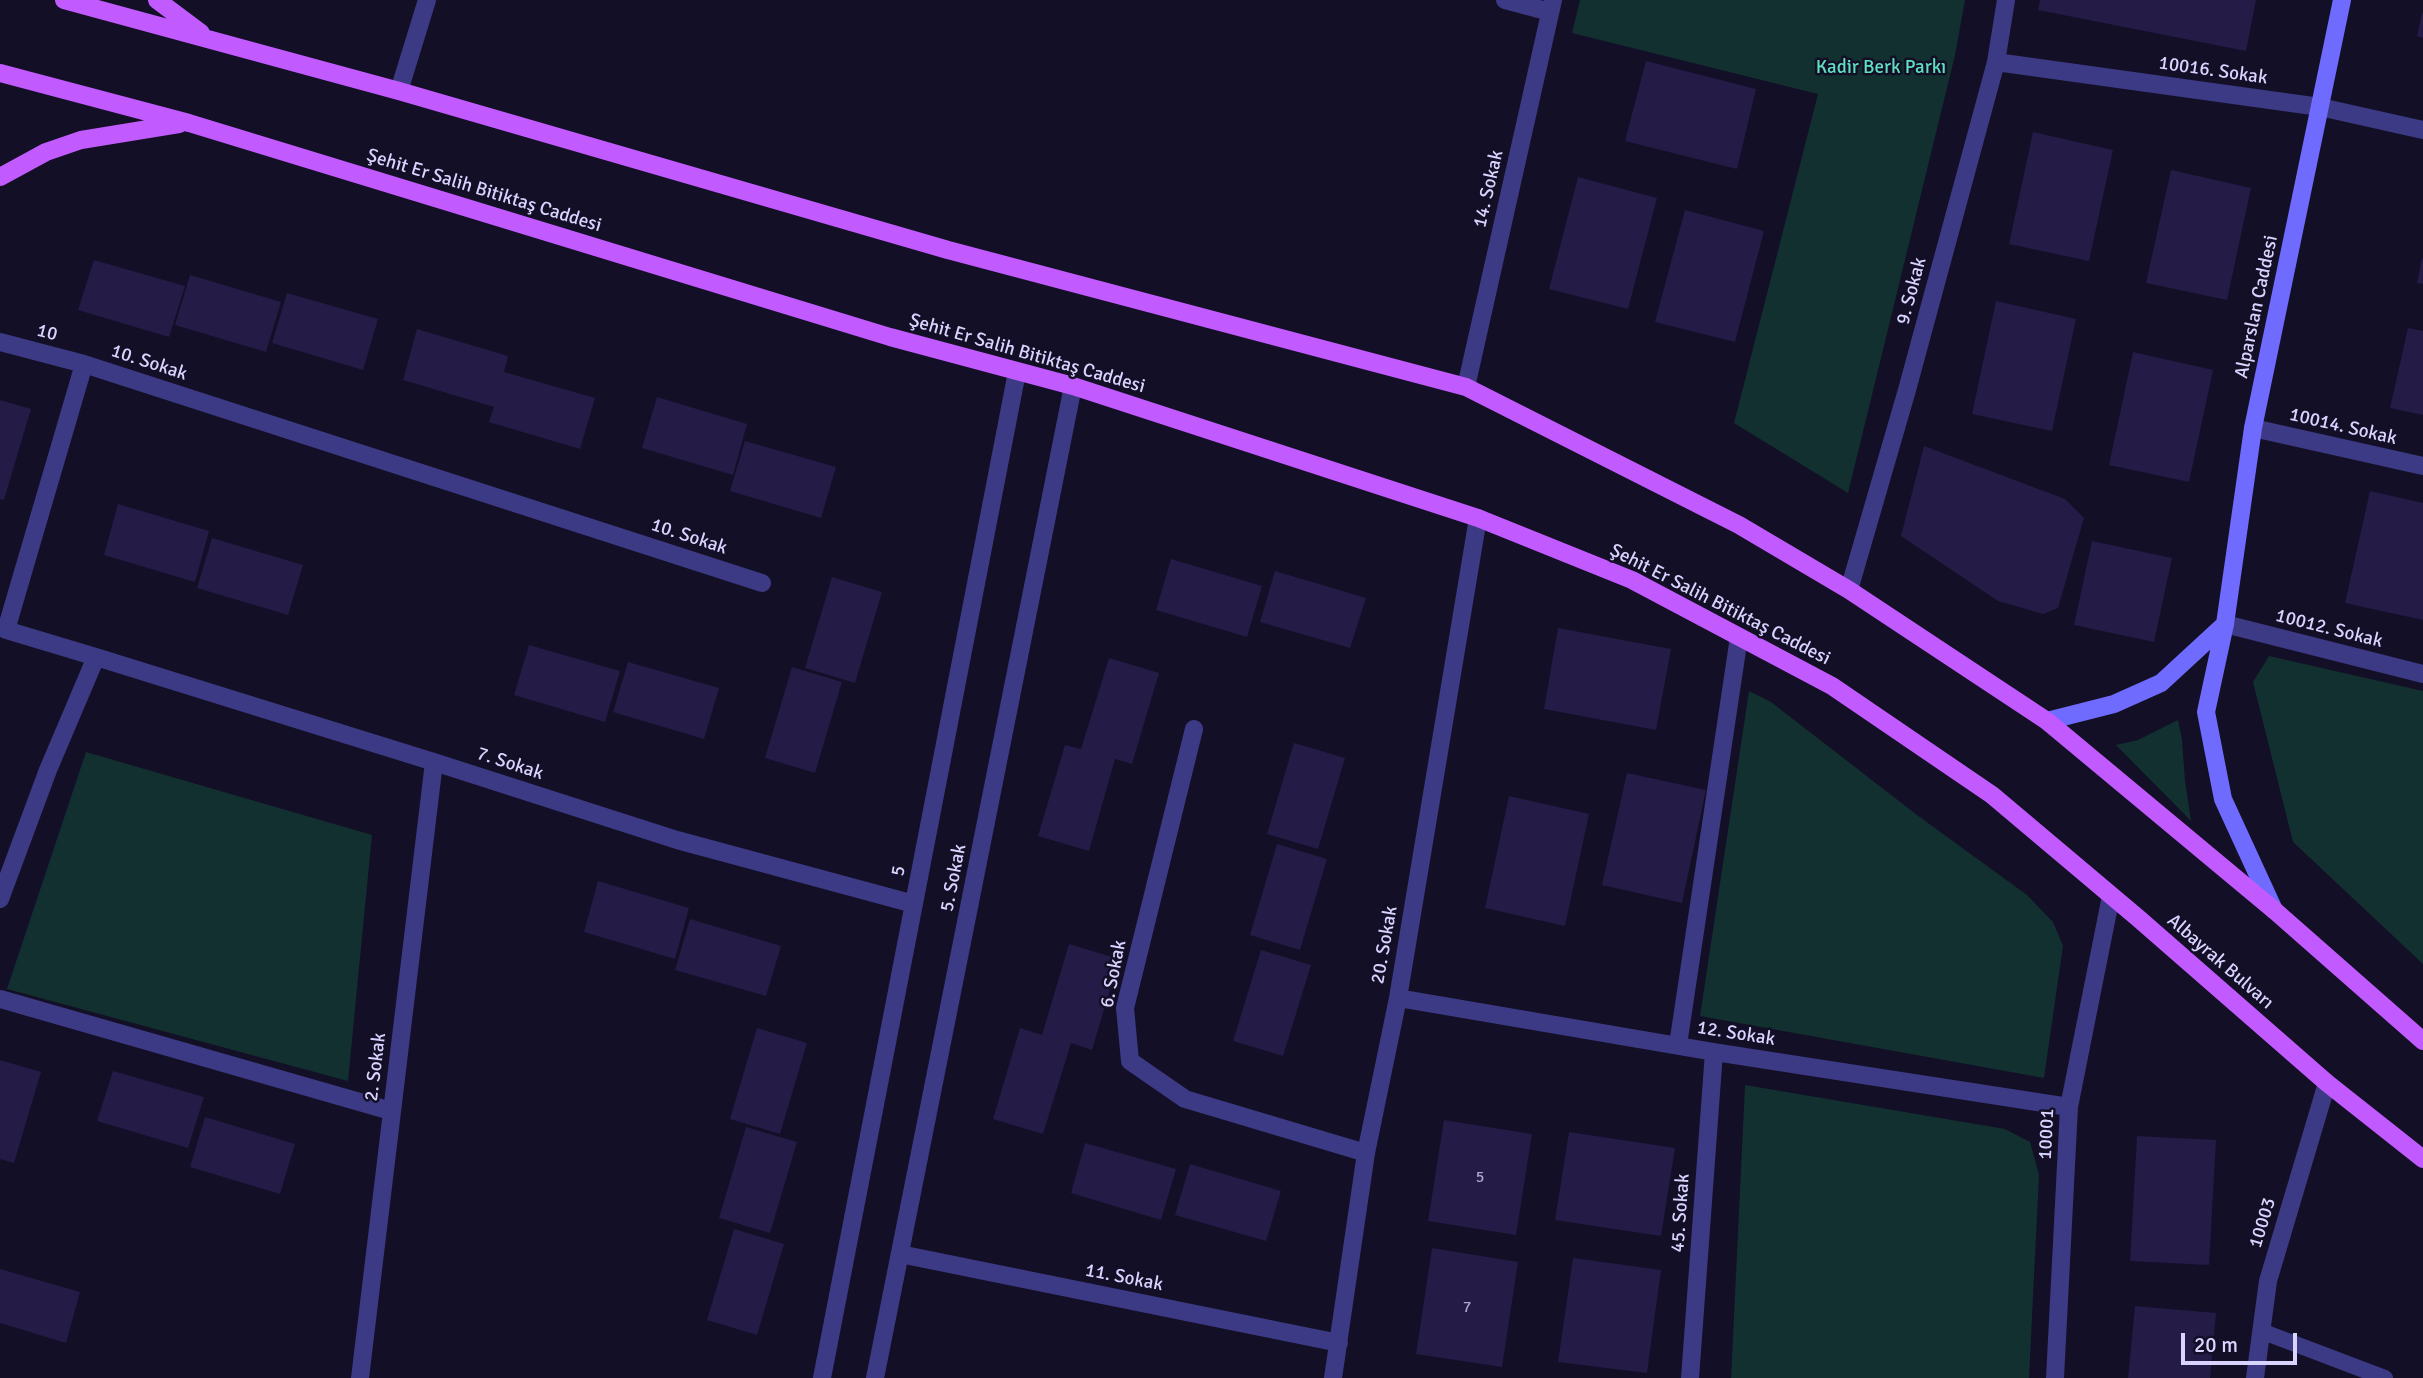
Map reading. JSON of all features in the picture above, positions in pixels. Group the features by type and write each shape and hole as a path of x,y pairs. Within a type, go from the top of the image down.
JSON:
{"main road":[{"path":"64,0 400,92 948,250 1466,387 1739,525 1849,590 2047,721 2274,910 2423,1041"},
{"path":"157,0 209,40"},
{"name":"Şehit Er Salih Bitiktaş Caddesi","path":"0,73 189,123 890,337 1073,386 1478,519 1632,580 1832,686 1992,795"},
{"path":"0,177 46,152 81,140 189,123"},
{"name":"Albayrak Bulvarı","path":"1992,795 2326,1083 2423,1159"}],"street":[{"path":"400,92 426,0"},
{"path":"1506,0 1552,6"},
{"name":"9. Sokak","path":"1849,590 1996,62 2006,0"},
{"name":"Alparslan Caddesi","path":"2274,910 2223,799 2206,712 2225,624 2253,428 2342,0"},
{"name":"14. Sokak","path":"1466,387 1552,6"},
{"name":"10016. Sokak","path":"1996,62 2320,107 2423,130"},
{"name":"10","path":"0,342 84,364"},
{"name":"10. Sokak","path":"96,657 6,630 84,364 762,583"},
{"name":"5","path":"822,1378 1017,372"},
{"name":"5. Sokak","path":"875,1378 1073,386"},
{"name":"10014. Sokak","path":"2253,428 2423,466"},
{"name":"20. Sokak","path":"1333,1378 1366,1153 1398,998 1478,519"},
{"path":"2047,721 2114,704 2161,683 2225,624"},
{"name":"10012. Sokak","path":"2225,624 2423,674"},
{"path":"1678,1045 1740,637"},
{"path":"0,899 48,770 96,657"},
{"name":"7. Sokak","path":"96,657 677,840 915,904"},
{"name":"6. Sokak","path":"1195,729 1125,1007 1130,1060 1185,1099 1366,1153"},
{"name":"2. Sokak","path":"360,1378 434,762"},
{"name":"10001","path":"2055,1378 2069,1107 2111,896"},
{"name":"12. Sokak","path":"1398,998 1714,1052 2069,1107"},
{"path":"0,999 391,1111"},
{"name":"45. Sokak","path":"1690,1378 1714,1052"},
{"name":"10003","path":"2255,1378 2268,1282 2326,1083"},
{"name":"11. Sokak","path":"901,1254 1339,1343"}],"lane":[{"path":"2261,1331 2385,1378"}],"green space":[{"name":"Kadir Berk Parkı","path":"1580,0 1965,0 1955,55 1848,493 1734,423 1818,94 1572,33"},
{"path":"2269,656 2423,691 2423,964 2293,842 2253,682"},
{"path":"1749,691 1771,702 1917,815 2027,895 2053,922 2063,946 2044,1078 1700,1016"},
{"path":"2178,720 2191,821 2116,745 2138,740"},
{"path":"86,752 372,835 348,1081 7,989"},
{"path":"1745,1085 2005,1129 2030,1142 2039,1175 2029,1378 1731,1378"}],"building":[{"path":"2040,0 2256,0 2246,51 2038,10"},
{"path":"2423,13 2423,38 2417,36"},
{"path":"1646,61 1756,89 1737,169 1625,141"},
{"path":"2033,132 2113,150 2089,261 2009,244"},
{"path":"2171,170 2251,188 2227,300 2146,283"},
{"path":"1578,177 1657,198 1628,309 1549,289"},
{"path":"1685,210 1764,231 1735,342 1655,322"},
{"path":"2423,259 2423,284 2417,283"},
{"path":"94,260 185,286 169,337 78,310"},
{"path":"190,275 281,302 266,352 175,325"},
{"path":"287,293 378,319 363,370 272,343"},
{"path":"1996,301 2076,319 2052,431 1972,414"},
{"path":"2408,328 2423,331 2423,415 2390,408"},
{"path":"417,329 508,356 504,372 595,398 580,449 489,422 494,407 403,380"},
{"path":"2133,352 2213,370 2189,482 2109,465"},
{"path":"657,397 747,424 733,475 642,448"},
{"path":"0,400 31,409 4,500 0,499"},
{"path":"745,441 836,467 821,518 730,491"},
{"path":"1924,446 2065,499 2084,518 2058,608 2043,614 1998,601 1901,536"},
{"path":"2370,491 2423,503 2423,620 2345,603"},
{"path":"118,504 209,531 195,582 104,555"},
{"path":"212,538 303,565 288,615 197,588"},
{"path":"2092,541 2172,558 2154,642 2074,625"},
{"path":"1171,559 1262,586 1247,637 1156,610"},
{"path":"1275,571 1366,598 1350,648 1260,622"},
{"path":"832,577 882,592 855,683 805,668"},
{"path":"1558,628 1671,649 1656,730 1544,709"},
{"path":"529,645 620,671 605,722 514,695"},
{"path":"1109,658 1159,673 1132,764 1115,759 1089,851 1038,836 1065,745 1081,749"},
{"path":"628,662 719,688 704,739 613,712"},
{"path":"792,667 842,682 815,773 765,758"},
{"path":"1294,743 1345,758 1318,849 1267,834"},
{"path":"1627,773 1706,790 1682,903 1602,885"},
{"path":"1509,796 1589,814 1565,926 1485,908"},
{"path":"1277,844 1327,859 1300,950 1250,935"},
{"path":"598,881 689,908 675,959 584,932"},
{"path":"690,919 781,946 766,996 675,970"},
{"path":"1069,944 1119,959 1092,1050 1071,1043 1043,1134 993,1119 1020,1028 1042,1035"},
{"path":"1261,950 1311,965 1283,1056 1233,1041"},
{"path":"757,1028 807,1043 780,1134 730,1119"},
{"path":"0,1060 41,1072 14,1163 0,1159"},
{"path":"113,1071 204,1097 188,1148 97,1121"},
{"path":"205,1117 295,1144 280,1194 190,1167"},
{"path":"1444,1120 1532,1134 1516,1235 1428,1221"},
{"path":"746,1127 797,1142 770,1233 719,1218"},
{"path":"1569,1132 1675,1148 1661,1236 1555,1220"},
{"path":"2137,1136 2216,1140 2209,1265 2130,1261"},
{"path":"1085,1143 1176,1169 1161,1220 1071,1193"},
{"path":"1190,1164 1281,1191 1266,1241 1175,1215"},
{"path":"734,1229 784,1244 757,1335 707,1320"},
{"path":"1432,1248 1518,1262 1502,1367 1416,1354"},
{"path":"1573,1258 1661,1270 1647,1373 1558,1362"},
{"path":"0,1269 80,1292 66,1343 0,1323"},
{"path":"2135,1306 2216,1313 2210,1378 2128,1378"}]}
